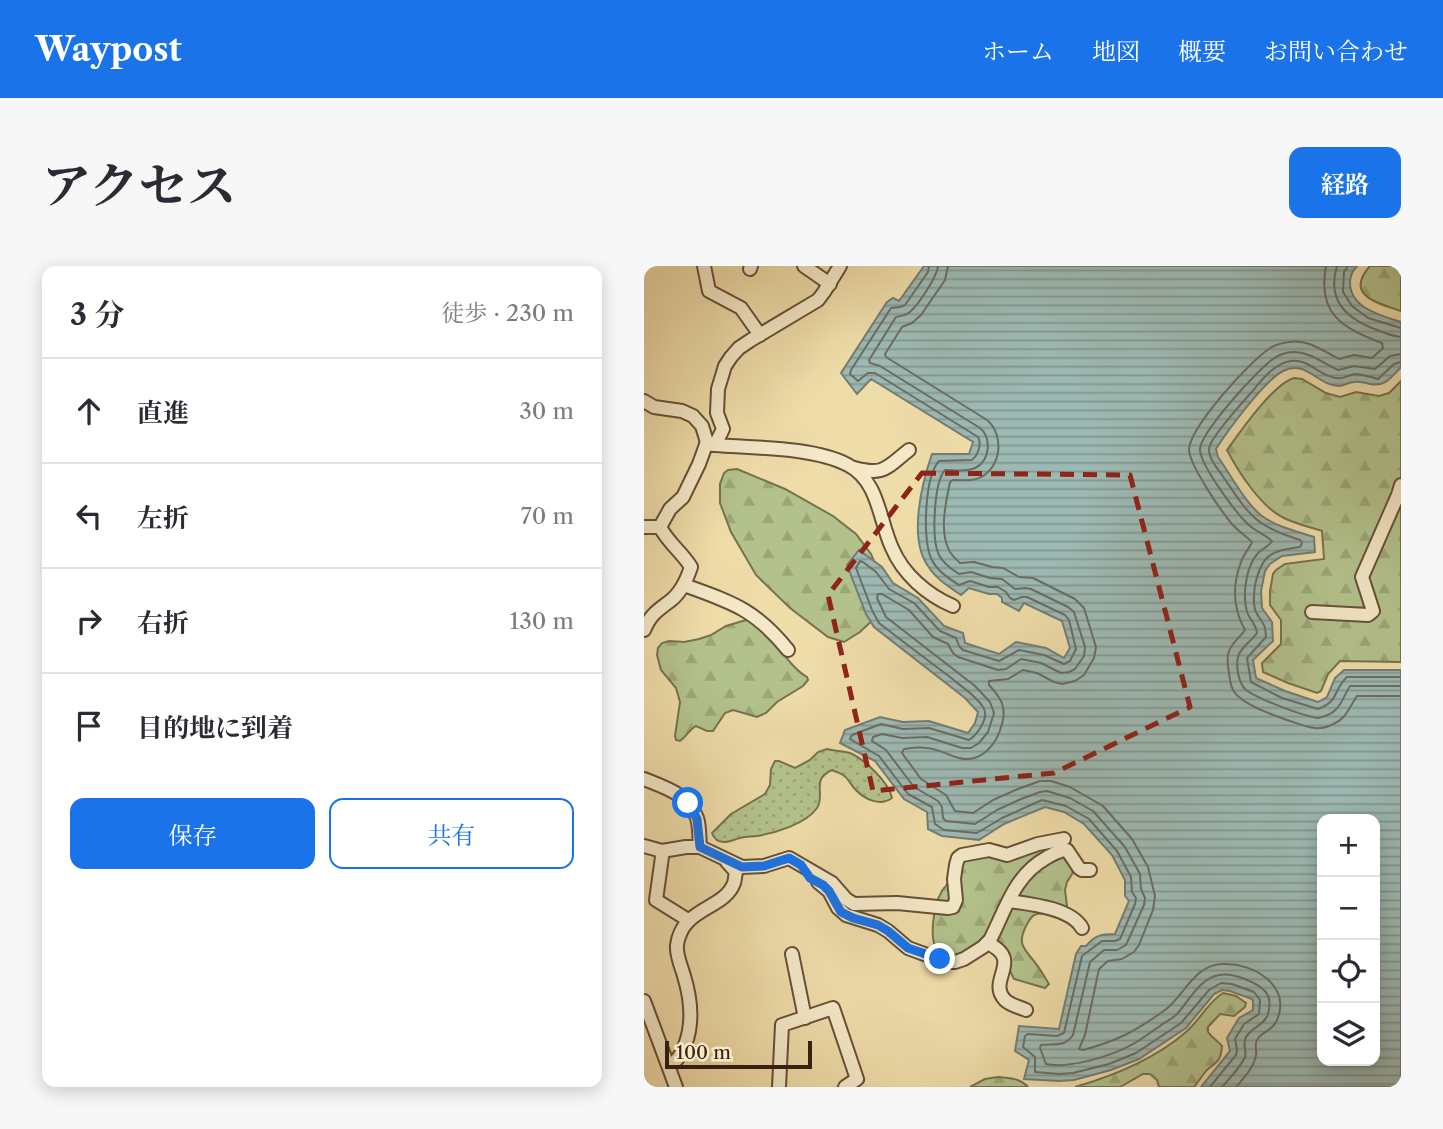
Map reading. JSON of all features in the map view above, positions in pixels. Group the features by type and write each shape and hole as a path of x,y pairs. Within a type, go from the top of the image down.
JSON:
{"street":[{"path":"704,266 709,291 741,308 760,335"},
{"path":"804,266 830,284"},
{"path":"660,527 670,509 683,497 711,445 723,429 717,413 718,389 725,366 739,348 818,300 840,266"},
{"path":"644,401 654,407 682,411 693,416 702,426 707,442 711,445 791,450 846,463 854,468 873,491 898,561 935,598 953,606"},
{"path":"854,468 877,472 884,470 909,450"},
{"path":"1312,612 1368,615 1373,611 1363,577 1401,485"},
{"path":"644,527 660,527"},
{"path":"644,630 649,618 672,600 684,585 691,567 660,527"},
{"path":"684,585 744,609 772,630 788,650"},
{"path":"644,779 673,790 688,803 697,819 700,847"},
{"path":"644,846 661,850 700,847 742,867 764,866 789,858 832,883 854,904 897,903 948,908 955,904 956,865 962,855 989,850 1007,855 1063,839"},
{"path":"801,865 810,878 829,891 841,912 878,925 908,948 946,962 955,962 988,943 1016,884 1030,868 1067,849 1082,870 1090,870"},
{"path":"661,850 661,862 650,899 688,920"},
{"path":"670,1066 683,1050 690,1032 690,1001 677,948 682,928 688,920 730,891 736,873 723,858"},
{"path":"1009,901 1063,913 1077,920 1082,928"},
{"path":"988,943 995,946 1005,960 1006,966 1000,976 1000,991 1003,997 1026,1010"},
{"path":"792,954 805,1017"},
{"path":"644,1001 677,1087"},
{"path":"779,1087 782,1025 833,1008 863,1083 845,1087"}],"highlighted area":[{"path":"922,473 1130,475 1190,707 1054,773 873,791 828,595"}],"green space":[{"path":"1370,266 1401,266 1401,311 1374,301 1362,291 1360,284"},
{"path":"1294,378 1302,379 1326,393 1340,397 1356,392 1379,396 1389,393 1401,381 1401,662 1340,661 1328,674 1321,691 1317,693 1263,672 1262,663 1281,644 1281,620 1270,605 1273,574 1285,564 1324,559 1322,531 1275,513 1244,479 1227,450 1276,389"},
{"path":"737,469 785,489 833,516 856,534 871,554 880,575 878,615 860,632 844,642 828,637 790,608 756,575 731,532 720,503 720,484 724,473"},
{"path":"746,620 762,629 808,680 766,713 757,717 733,710 725,713 713,731 696,726 680,741 676,740 680,702 676,688 661,670 658,648 669,641 699,639"},
{"path":"827,749 850,753 862,760 881,778 892,798 882,802 867,799 845,776 832,770 822,778 819,803 806,819 764,835 726,842 715,838 712,833 731,814 765,794 770,785 771,769 775,761 795,768"},
{"path":"1067,839 1074,871 1065,890 1067,906 1059,918 1037,914 1030,918 1022,936 1024,948 1049,984 1045,988 1014,979 1007,963 988,937 959,954 948,955 938,951 933,939 934,914 938,898 949,881 951,868 989,845 1004,848"},
{"path":"1223,993 1236,996 1246,1003 1245,1007 1234,1016 1220,1014 1208,1027 1208,1032 1222,1046 1220,1055 1194,1087 1159,1087 1157,1080 1150,1074 1143,1074 1120,1087 1075,1087 1119,1072 1161,1050 1186,1032"},
{"path":"998,1077 1018,1080 1028,1087 970,1087 985,1079"}],"water":[{"path":"924,266 1357,266 1350,281 1355,298 1367,309 1401,322 1401,367 1388,380 1376,385 1356,382 1339,386 1298,368 1283,371 1257,395 1216,449 1218,457 1244,496 1262,516 1314,537 1315,552 1282,556 1265,571 1261,591 1262,608 1272,622 1273,641 1253,660 1256,678 1318,702 1327,697 1335,678 1344,670 1401,670 1401,1087 1201,1087 1230,1051 1227,1038 1239,1018 1253,1010 1252,999 1222,990 1214,994 1186,1028 1139,1059 1074,1080 1024,1079 1029,1060 1015,1051 1019,1026 1059,1029 1076,954 1081,946 1086,946 1096,937 1115,934 1129,901 1125,896 1125,880 1112,855 1084,824 1064,812 1045,807 1004,824 979,840 942,836 928,829 927,812 904,799 875,761 840,743 845,730 880,717 903,722 929,721 968,733 978,712 965,698 874,627 866,614 847,565 859,550 882,567 893,583 918,598 944,626 963,633 965,643 999,654 1016,642 1046,648 1064,658 1070,648 1062,621 1024,603 1019,611 1002,602 1002,598 997,594 969,588 961,595 935,575 928,566 922,554 918,526 924,480 932,454 969,454 973,442 871,379 857,394 841,373 887,302 893,298 899,301"}],"route":[{"path":"688,803 697,819 700,847 742,867 764,866 789,858 801,865 810,878 829,891 841,912 878,925 908,948 940,959"}]}
